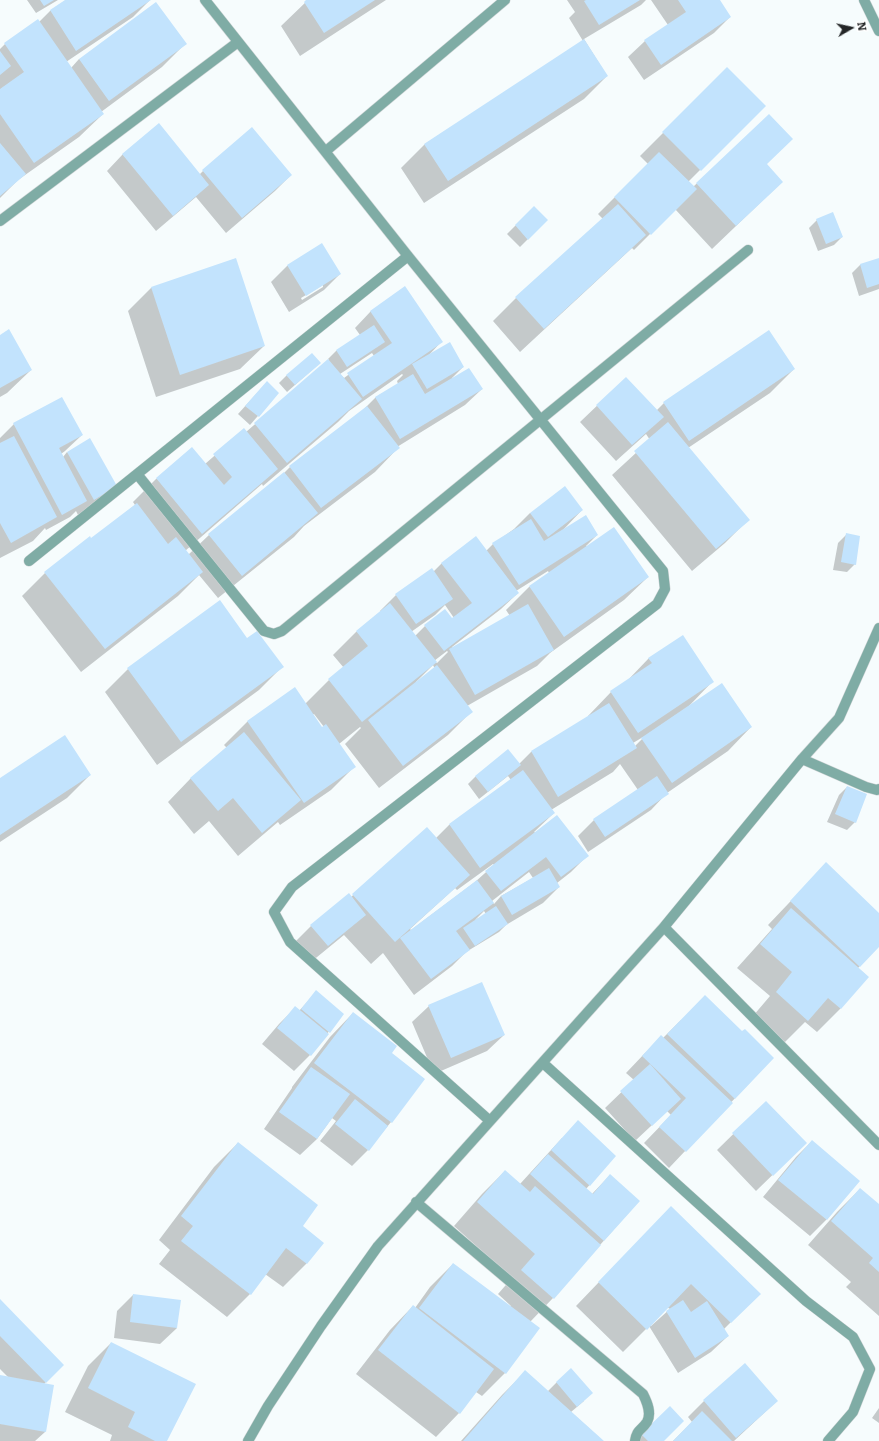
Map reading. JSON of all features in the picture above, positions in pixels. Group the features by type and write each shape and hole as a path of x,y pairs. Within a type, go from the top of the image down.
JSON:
{"street":[{"path":"205,0 408,256 663,571 666,589 658,604 292,887 274,912 290,942 490,1121"},
{"path":"326,152 505,0"},
{"path":"864,0 879,31"},
{"path":"0,222 238,42"},
{"path":"137,474 264,631 274,634 282,631 748,250"},
{"path":"29,561 408,256"},
{"path":"248,1441 268,1406 321,1326 378,1246 664,927 802,759 839,718 879,628"},
{"path":"802,759 866,788 879,789"},
{"path":"664,927 879,1145"},
{"path":"543,1063 806,1301 853,1337 870,1369 853,1412 828,1441"},
{"path":"416,1202 643,1394 649,1407 647,1421 636,1433 635,1441"}],"building":[{"path":"40,0 54,0 44,6"},
{"path":"65,0 151,0 76,51 50,10"},
{"path":"306,0 375,0 324,33 304,2"},
{"path":"640,0 599,25 584,1"},
{"path":"678,0 720,0 731,17 661,65 644,40 686,12"},
{"path":"156,2 187,44 109,101 79,59"},
{"path":"38,19 104,114 34,163 0,114 0,89 24,72 4,43"},
{"path":"584,39 608,76 448,181 424,144"},
{"path":"0,51 11,66 0,75"},
{"path":"727,67 766,106 701,171 662,132"},
{"path":"769,114 793,139 767,164 783,182 736,226 696,183"},
{"path":"159,123 209,185 173,216 122,154"},
{"path":"252,127 292,175 242,218 202,170"},
{"path":"0,143 26,174 0,196"},
{"path":"659,152 697,189 651,235 614,197"},
{"path":"618,204 646,235 544,329 515,297"},
{"path":"534,206 548,220 528,240 515,225"},
{"path":"833,212 843,237 826,244 816,219"},
{"path":"322,243 341,274 306,296 287,265"},
{"path":"236,258 265,346 180,375 151,287"},
{"path":"879,258 879,284 867,288 860,264"},
{"path":"405,286 443,342 363,397 347,373 392,343 370,311"},
{"path":"374,325 385,342 347,367 336,350"},
{"path":"9,329 32,370 0,388 0,335"},
{"path":"769,330 795,369 689,441 663,402"},
{"path":"450,342 464,367 427,389 412,364"},
{"path":"312,353 321,363 295,385 286,375"},
{"path":"328,359 362,399 287,463 254,423"},
{"path":"469,368 483,389 400,439 375,397 413,374 425,394"},
{"path":"626,377 664,417 632,445 596,405"},
{"path":"267,381 279,393 259,417 245,406"},
{"path":"62,397 83,435 59,448 87,501 62,515 13,423"},
{"path":"367,406 400,448 321,508 289,466"},
{"path":"668,422 750,520 716,549 634,451"},
{"path":"244,428 278,469 202,534 156,478 192,447 224,485 232,477 213,454"},
{"path":"14,436 57,517 11,543 0,523 0,443"},
{"path":"90,438 117,486 94,500 67,452"},
{"path":"284,472 318,513 242,576 208,534"},
{"path":"565,486 583,510 548,537 530,513"},
{"path":"137,503 168,544 176,537 203,572 105,649 44,572 90,536 91,538"},
{"path":"586,515 598,535 519,585 492,543 531,519 544,541"},
{"path":"614,527 649,577 564,637 529,586"},
{"path":"846,533 860,536 856,565 841,562"},
{"path":"476,536 519,593 444,651 424,625 445,609 452,618 472,603 441,563"},
{"path":"432,568 453,599 416,624 395,594"},
{"path":"220,600 247,638 257,631 284,667 181,742 127,668"},
{"path":"390,603 437,662 362,722 328,679 368,646 356,631"},
{"path":"528,604 554,650 475,695 449,649"},
{"path":"683,635 714,682 638,733 610,691 652,663 648,658"},
{"path":"437,665 473,712 403,766 368,720"},
{"path":"722,683 752,727 672,783 641,738"},
{"path":"295,687 322,727 326,724 356,767 304,803 247,721"},
{"path":"609,703 637,748 558,797 531,751"},
{"path":"244,732 301,800 262,833 233,798 218,811 190,778"},
{"path":"65,735 91,775 0,835 0,778"},
{"path":"508,749 521,765 488,792 475,776"},
{"path":"523,770 555,813 480,868 449,824"},
{"path":"657,776 669,794 605,837 593,819"},
{"path":"847,786 867,794 856,823 835,814"},
{"path":"557,815 589,856 561,877 546,857 501,891 485,871"},
{"path":"427,827 470,875 395,942 352,894"},
{"path":"826,862 879,913 879,947 860,967 790,901"},
{"path":"549,868 560,887 512,915 501,896"},
{"path":"477,880 494,903 456,931 470,950 431,979 400,938"},
{"path":"349,893 366,915 328,946 310,925"},
{"path":"496,906 508,924 475,946 463,928"},
{"path":"791,908 869,977 841,1009 828,998 808,1021 776,992 792,972 760,944"},
{"path":"482,982 505,1035 451,1058 428,1005"},
{"path":"316,990 344,1014 330,1033 301,1009"},
{"path":"705,995 742,1031 745,1029 774,1058 735,1099 667,1034"},
{"path":"295,1006 329,1034 311,1056 277,1028"},
{"path":"353,1012 397,1046 392,1053 425,1079 392,1123 314,1063"},
{"path":"661,1035 733,1103 686,1152 659,1127 686,1098 642,1056"},
{"path":"650,1064 681,1099 652,1126 620,1091"},
{"path":"311,1067 350,1094 317,1139 279,1112"},
{"path":"355,1099 388,1126 369,1151 335,1124"},
{"path":"766,1101 807,1143 773,1176 732,1133"},
{"path":"578,1120 616,1156 590,1186 551,1150"},
{"path":"812,1140 860,1181 827,1220 778,1180"},
{"path":"238,1142 318,1205 303,1226 324,1243 307,1264 286,1248 251,1295 181,1241 193,1226 181,1216"},
{"path":"548,1154 593,1194 610,1174 640,1201 604,1241 530,1174"},
{"path":"505,1170 530,1192 535,1186 601,1245 554,1299 521,1270 535,1254 477,1202"},
{"path":"860,1188 879,1204 879,1272 869,1263 873,1258 831,1221"},
{"path":"671,1206 761,1294 731,1323 691,1284 647,1330 598,1282"},
{"path":"453,1263 540,1328 506,1374 419,1308"},
{"path":"133,1294 181,1300 177,1328 130,1322"},
{"path":"0,1299 64,1365 46,1383 0,1336"},
{"path":"683,1300 691,1312 707,1301 729,1336 695,1358 666,1311"},
{"path":"413,1305 494,1369 460,1414 378,1350"},
{"path":"111,1342 196,1384 167,1441 155,1441 128,1427 135,1412 88,1388"},
{"path":"745,1363 778,1401 736,1438 703,1400"},
{"path":"571,1368 593,1393 577,1407 556,1382"},
{"path":"525,1370 604,1441 463,1441"},
{"path":"0,1375 54,1385 46,1432 0,1424"},
{"path":"670,1406 684,1421 664,1441 648,1441 641,1434"},
{"path":"702,1411 732,1441 673,1441"}]}
